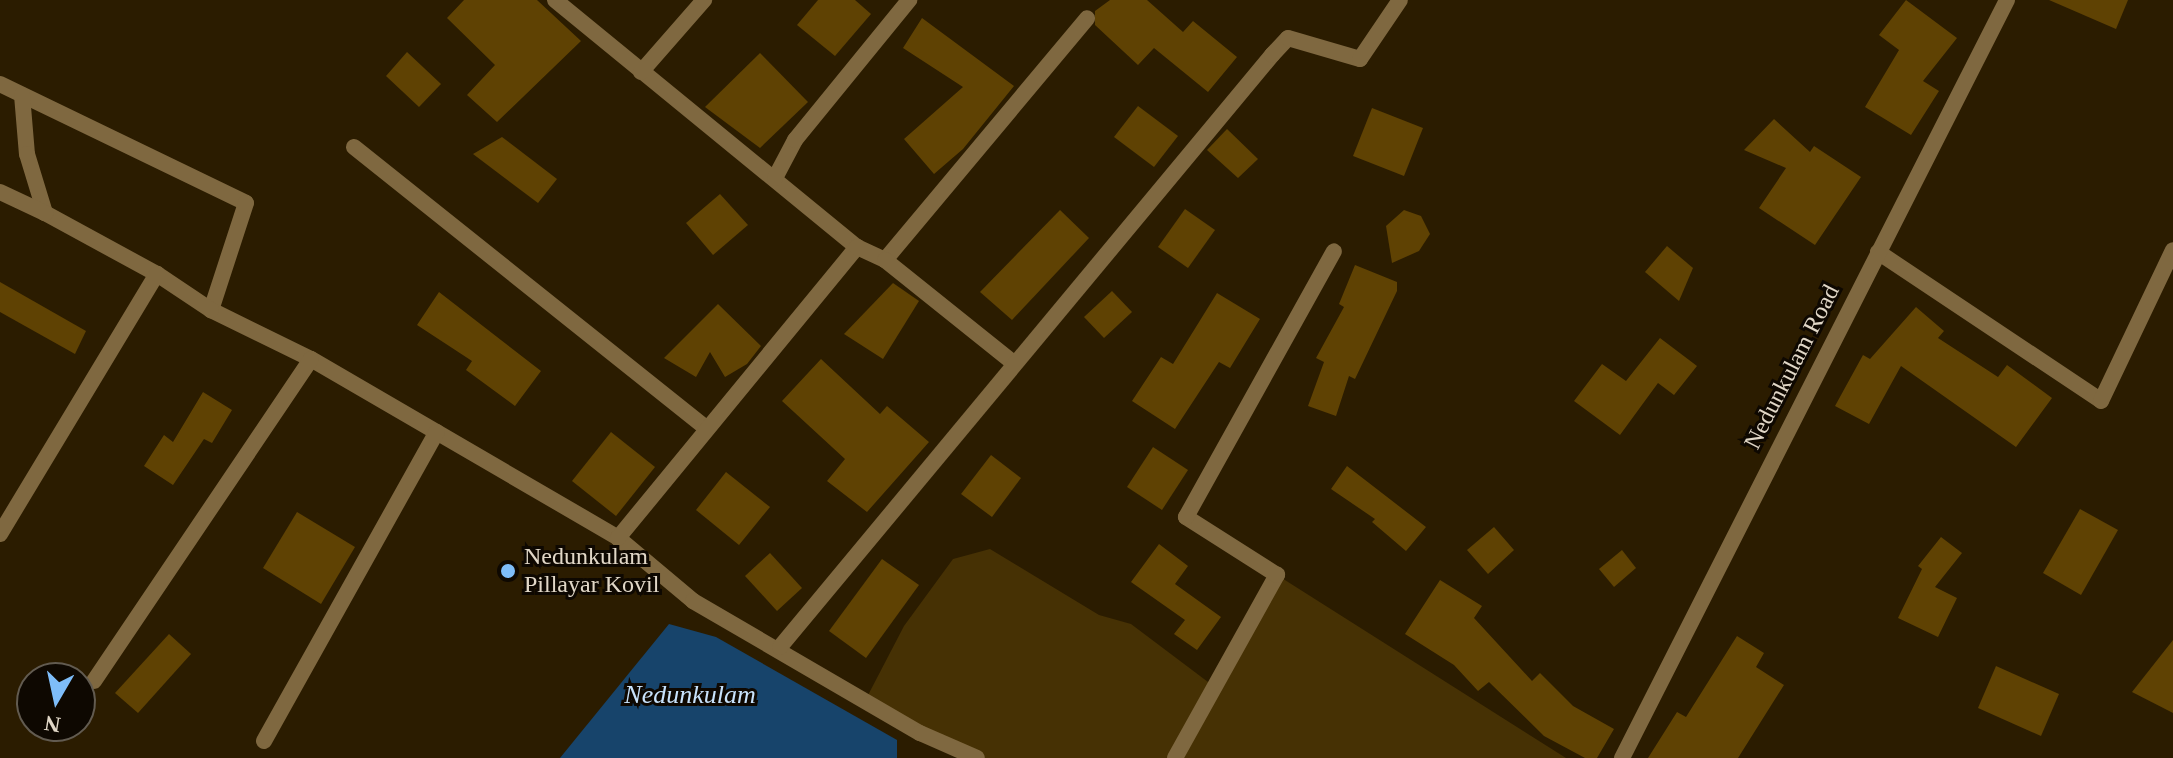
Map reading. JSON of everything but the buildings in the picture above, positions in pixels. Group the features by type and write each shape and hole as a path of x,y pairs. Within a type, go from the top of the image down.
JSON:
{"street":[{"path":"555,0 857,247 885,260 1015,364"},
{"path":"641,72 704,0"},
{"path":"775,178 795,140 909,0"},
{"path":"780,647 1288,38 1360,59 1400,0"},
{"name":"Nedunkulam Road","path":"1622,758 2001,2"},
{"path":"885,260 1087,18"},
{"path":"0,84 246,203 211,310"},
{"path":"22,95 27,154 45,213"},
{"path":"354,147 706,428"},
{"path":"0,192 157,274 211,310 311,359 618,538 693,601 780,647 920,733 977,758"},
{"path":"618,538 857,247"},
{"path":"1878,252 2101,401 2173,250"},
{"path":"1175,758 1277,575 1186,517 1334,251"},
{"path":"0,534 157,274"},
{"path":"96,678 311,359"},
{"path":"264,741 437,432"}],"shaded area":[{"path":"990,549 1099,615 1131,624 1212,685 1277,575 1566,758 977,758 866,699 904,626 953,559"}],"water":[{"name":"Nedunkulam","path":"669,624 716,637 897,740 897,758 560,758"}],"place":[{"name":"Nedunkulam Pillayar Kovil","path":"508,571"}]}
